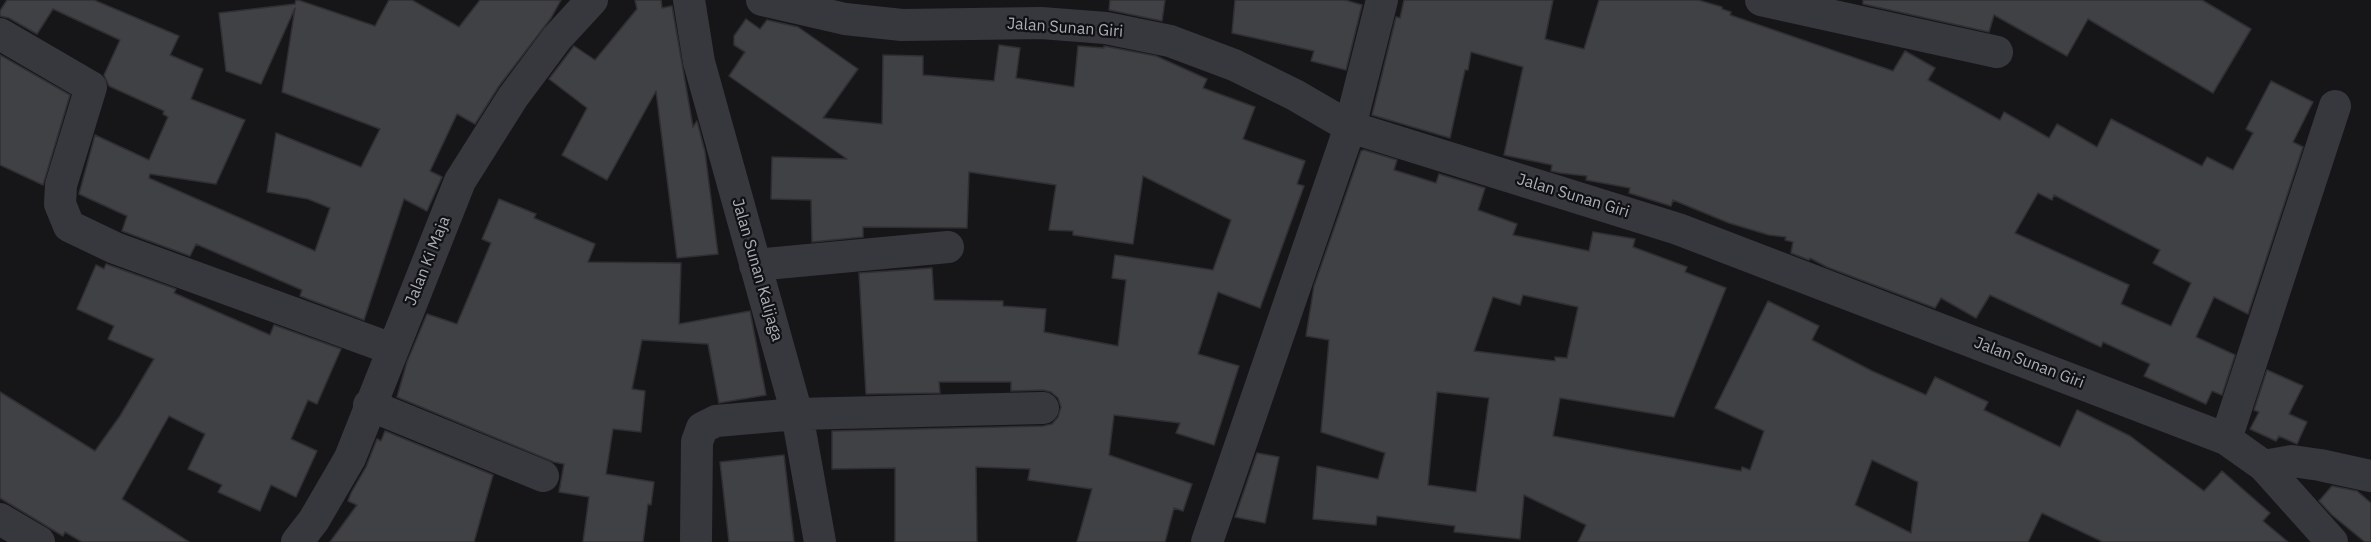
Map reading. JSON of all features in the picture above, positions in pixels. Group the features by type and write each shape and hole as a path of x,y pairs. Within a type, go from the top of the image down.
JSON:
{"street":[{"name":"Jalan Ki Maja","path":"297,542 314,520 350,458 369,405 460,181 513,97 557,38 592,0"},
{"name":"Jalan Sunan Kalijaga","path":"688,0 699,62 797,414 820,542"},
{"name":"Jalan Sunan Giri","path":"762,0 845,19 902,25 1052,24 1106,28 1170,40 1234,65 1295,95 1350,127 1678,229 2226,439 2264,466 2330,541"},
{"path":"1207,542 1350,127 1382,0"},
{"path":"1761,0 1846,10 1997,52"},
{"path":"0,34 91,87 61,185 60,204 69,226 115,248 392,350"},
{"path":"2226,439 2335,106"},
{"path":"755,265 948,247"},
{"path":"369,405 543,476"},
{"path":"696,539 697,442 702,428 716,421 797,414 1043,408"},
{"path":"2264,466 2292,461 2371,476"},
{"path":"0,519 39,542"}],"building":[{"path":"7,0 94,0 179,36 170,55 203,69 191,99 245,120 216,184 150,174 149,178 315,251 330,208 308,199 267,192 276,133 361,167 380,129 282,92 295,8 261,84 226,71 219,13 295,4 298,0 375,26 389,0 412,0 459,27 480,0 561,0 551,18 499,86 475,124 457,114 430,171 442,177 427,211 404,199 364,320 300,296 302,290 196,244 190,256 122,231 127,216 79,194 95,135 149,160 168,117 163,114 164,111 109,86 104,75 120,40 53,9 37,34 9,18 0,16 0,11"},
{"path":"635,0 661,0 662,8 672,6 693,127 697,121 705,152 718,254 677,258 656,91 607,180 562,155 587,108 549,79 574,46 595,60 637,9"},
{"path":"1110,0 1165,0 1162,21 1109,10"},
{"path":"1235,0 1345,0 1362,5 1346,70 1311,61 1314,51 1232,33"},
{"path":"1404,0 1553,0 1545,39 1584,49 1599,0 1698,0 1722,7 1731,12 1730,15 1893,71 1905,51 1935,68 1928,80 2000,120 2004,112 2049,138 2057,124 2097,147 2111,119 2202,166 2207,157 2233,170 2253,133 2246,129 2271,81 2313,102 2293,142 2303,147 2248,314 2214,297 2196,337 2235,355 2222,395 2212,391 2206,404 2144,376 2150,364 2103,342 2101,347 1990,295 1976,318 1941,298 1935,308 1827,267 1810,258 1809,260 1791,253 1793,242 1785,240 1786,237 1769,235 1729,223 1673,200 1671,206 1629,193 1630,188 1586,180 1587,176 1551,171 1552,165 1504,155 1523,67 1471,52 1450,138 1372,115 1396,17 1400,18","holes":["2038,193 2052,200 2054,195 2160,250 2153,263 2191,283 2171,326 2121,304 2129,285 2015,233"]},
{"path":"1863,0 2202,0 2251,29 2213,93 2088,19 2067,56 1994,15 1989,32 1863,4"},
{"path":"746,19 760,29 767,20 798,27 858,69 823,118 882,124 883,55 923,56 923,75 994,81 999,45 1020,48 1016,78 1074,87 1078,46 1104,48 1104,46 1156,56 1207,79 1203,88 1255,107 1243,139 1305,161 1297,184 1304,186 1260,308 1218,292 1198,354 1239,366 1214,445 1176,433 1180,423 1114,415 1109,455 1192,484 1183,511 1174,508 1165,542 1077,542 1092,489 1028,480 1030,469 976,467 977,542 895,542 895,468 832,469 832,431 1043,426 1052,424 1058,417 1061,407 1058,398 1051,392 1011,391 1011,382 939,382 940,393 866,394 859,273 932,268 934,300 1003,301 1003,306 1046,309 1044,332 1118,346 1126,280 1112,278 1115,255 1213,270 1231,220 1143,176 1133,244 1073,235 1073,231 1049,230 1056,185 969,172 967,228 863,227 863,237 812,242 811,200 771,199 772,157 847,159 729,76 745,52 734,45 734,36"},
{"path":"0,55 70,95 43,185 0,165"},
{"path":"1361,151 1397,160 1394,170 1436,183 1439,174 1485,188 1478,210 1517,224 1513,235 1589,251 1593,232 1635,239 1633,247 1687,267 1685,272 1726,288 1674,417 1560,398 1553,436 1741,471 1742,467 1750,470 1764,431 1715,408 1768,301 1819,326 1812,340 1872,371 1926,395 1935,377 1988,402 1984,410 2060,447 2077,410 2130,436 2204,491 2222,471 2270,513 2263,521 2288,542 2103,542 2042,513 2028,542 1578,542 1586,525 1524,495 1520,539 1454,532 1455,526 1377,516 1376,525 1313,519 1317,466 1378,479 1385,453 1321,432 1329,340 1306,336 1314,286","holes":["1523,295 1578,307 1567,358 1555,357 1555,361 1474,351 1493,297 1520,305","1437,392 1489,398 1476,492 1428,485","1872,460 1918,482 1911,533 1855,505"]},
{"path":"499,199 536,214 534,218 595,244 588,262 681,263 679,324 750,311 766,395 719,403 708,344 642,340 632,389 645,391 641,432 613,429 606,474 654,482 651,505 648,504 643,542 583,542 589,497 559,492 564,464 554,462 397,397 407,362 427,314 457,324 491,243 482,239"},
{"path":"106,264 176,289 174,293 270,335 274,325 341,349 317,404 308,400 291,439 317,451 296,497 271,485 260,511 218,492 222,485 188,469 205,434 169,416 122,499 189,542 82,542 65,532 63,536 0,498 0,392 95,451 120,416 154,359 108,339 114,326 77,309 96,265 104,269"},
{"path":"2267,370 2303,386 2289,414 2307,422 2297,444 2279,436 2276,441 2250,429 2259,412 2254,410"},
{"path":"385,431 493,475 474,542 330,542 357,505 348,501 351,493 366,467 377,439 381,441"},
{"path":"1257,453 1279,457 1265,523 1235,517"},
{"path":"784,455 794,542 729,542 720,462"},
{"path":"2332,486 2357,491 2371,503 2371,542 2365,542 2332,515 2319,501"}]}
